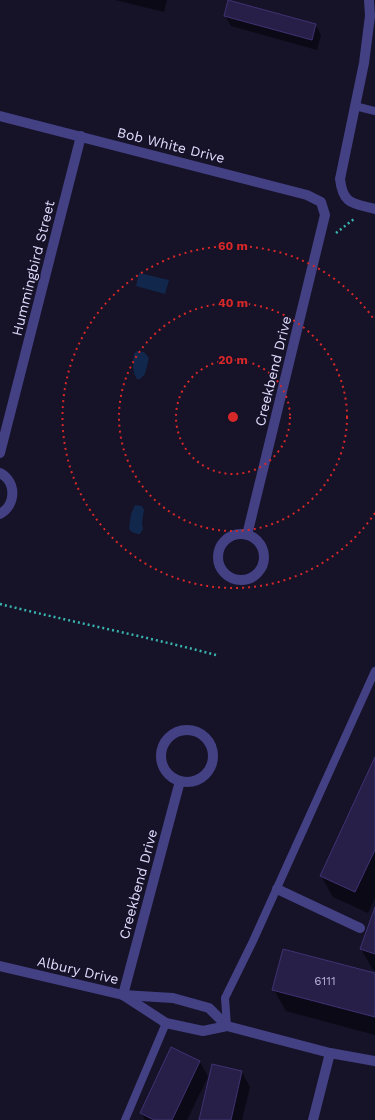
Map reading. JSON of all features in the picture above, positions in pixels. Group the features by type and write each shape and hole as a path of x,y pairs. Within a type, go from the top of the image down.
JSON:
{"street":[{"path":"369,0 370,16 364,63 340,179 342,191 350,202 375,209"},
{"name":"Bob White Drive","path":"0,116 308,195 321,202 325,215"},
{"name":"Hummingbird Street","path":"0,453 81,136"},
{"name":"Creekbend Drive","path":"247,535 325,215"},
{"path":"0,473 10,482 13,490 9,508 0,514"},
{"path":"238,534 247,535 255,538 261,545 264,554 263,562 259,571 253,576 244,579 235,579 227,575 222,568 218,560 219,551 223,543 230,537 238,534"},
{"path":"183,730 193,730 202,735 209,742 212,752 212,762 208,771 200,778 190,781 180,781 171,776 164,769 161,759 162,749 166,740 173,733 183,730"},
{"name":"Creekbend Drive","path":"123,995 180,781"},
{"path":"277,889 360,928"},
{"name":"Albury Drive","path":"0,966 123,995 166,1023 203,1031 227,1026 330,1053 375,1061"},
{"path":"123,995 174,998 209,1008 227,1026"},
{"path":"313,1120 330,1053"}],"lane":[{"path":"354,106 375,111"},
{"path":"227,1026 225,998 254,941 375,671"},
{"path":"125,1120 166,1023"}],"path":[{"path":"321,231 336,233 359,215 362,206"},
{"path":"0,604 64,620 156,639 216,655"}],"water":[{"path":"139,273 169,280 165,294 136,286"},
{"path":"137,351 144,352 149,358 145,374 140,379 135,377 133,364 134,354"},
{"path":"135,505 142,506 144,510 142,523 143,529 140,534 134,533 129,529 131,514"}],"building":[{"path":"228,0 316,24 312,40 224,16"},
{"path":"375,757 375,850 355,892 320,876"},
{"path":"375,907 375,954 360,949"},
{"path":"283,949 375,973 375,1017 272,990"},
{"path":"171,1047 200,1061 172,1120 154,1120 140,1113"},
{"path":"212,1064 242,1071 231,1120 199,1120"}]}
